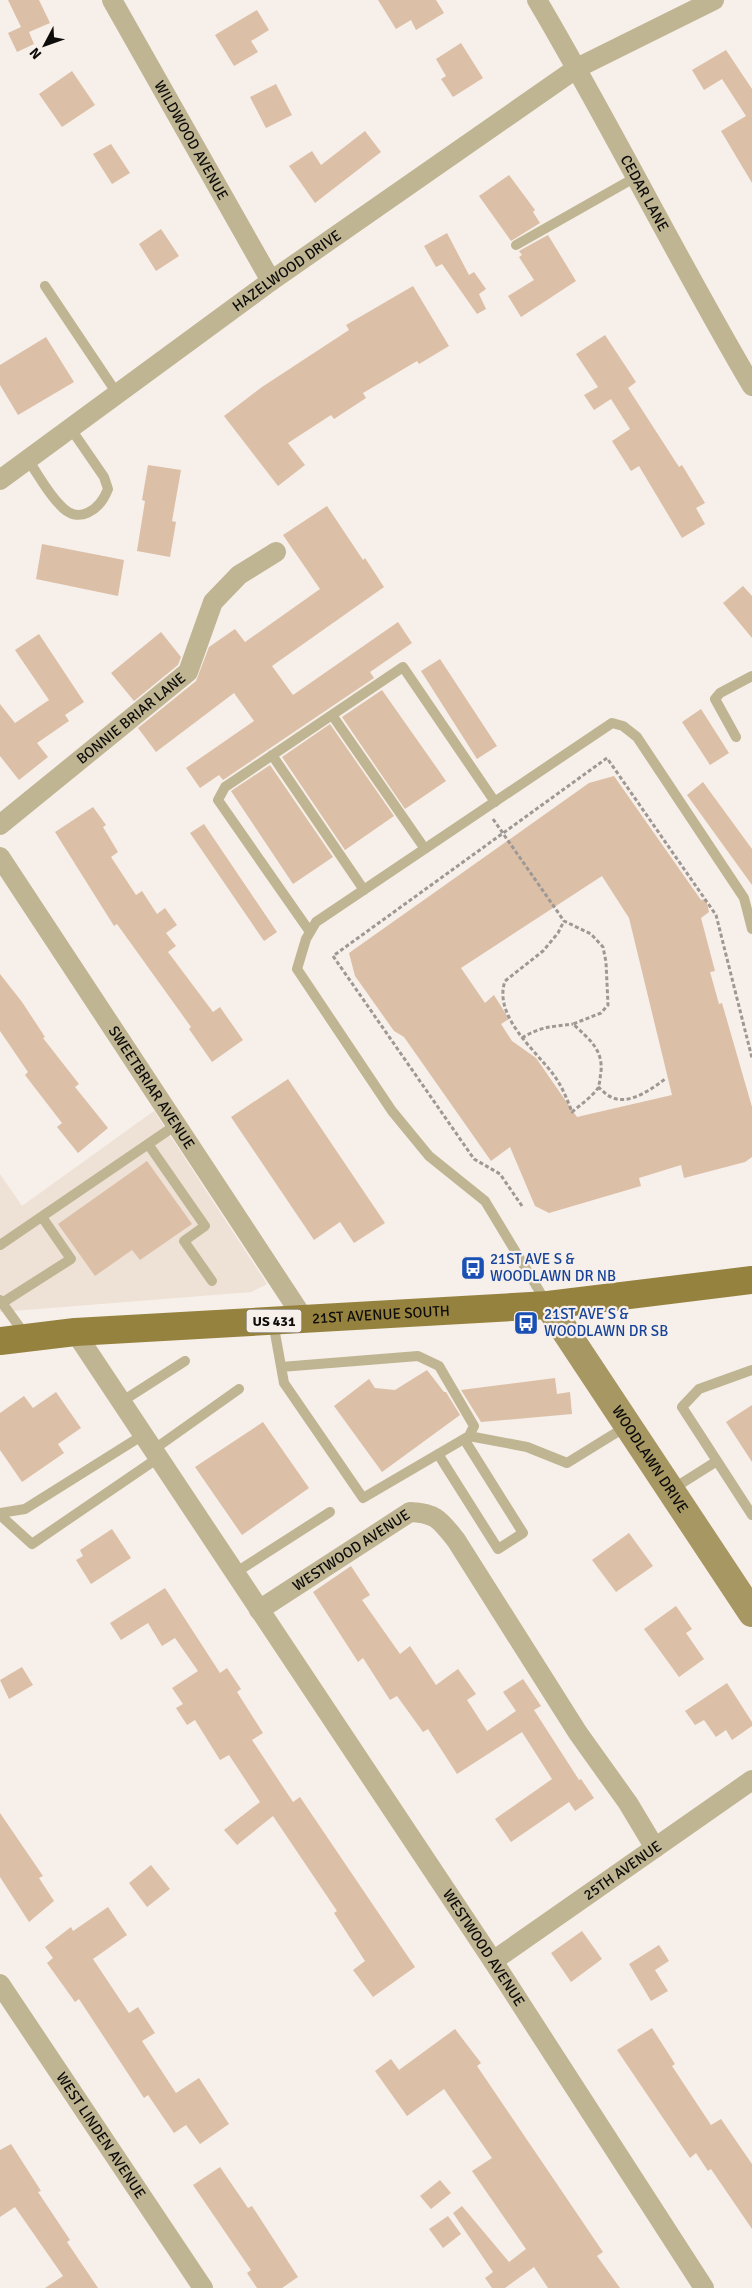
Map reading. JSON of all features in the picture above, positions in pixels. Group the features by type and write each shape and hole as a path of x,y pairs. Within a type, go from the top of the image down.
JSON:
{"main road":[{"name":"21ST AVENUE SOUTH","path":"0,1341 75,1332 548,1305 745,1279"},
{"name":"WOODLAWN DRIVE","path":"548,1305 752,1613"}],"street":[{"name":"WILDWOOD AVENUE","path":"112,0 271,282"},
{"name":"CEDAR LANE","path":"537,0 577,68 721,333 752,386"},
{"name":"HAZELWOOD DRIVE","path":"0,480 271,282 577,68 714,0"},
{"name":"BONNIE BRIAR LANE","path":"0,825 188,672 213,602 238,575 276,552"},
{"name":"SWEETBRIAR AVENUE","path":"0,857 304,1319"},
{"name":"WESTWOOD AVENUE","path":"75,1332 493,1961 704,2288"},
{"name":"WESTWOOD AVENUE","path":"259,1610 410,1512 428,1512 443,1524 456,1540 578,1733 628,1803 655,1848"},
{"name":"25TH AVENUE","path":"493,1961 752,1780"},
{"name":"WEST LINDEN AVENUE","path":"0,1984 201,2288"}],"lane":[{"path":"516,245 636,177"},
{"path":"45,286 118,395"},
{"path":"28,460 60,507 84,515 96,509 108,490 104,478 71,429"},
{"path":"310,932 218,800 225,786 403,667 495,802"},
{"path":"736,737 716,699 720,693 752,676"},
{"path":"332,715 425,849"},
{"path":"548,1305 486,1201 429,1156 392,1111 298,969 310,932 316,922 612,723 623,726 637,738 744,898 752,929"},
{"path":"272,755 364,890"},
{"path":"0,1245 176,1125"},
{"path":"148,1144 205,1226 184,1241 212,1281"},
{"path":"27,1337 1,1302 71,1259 42,1216"},
{"path":"273,1321 281,1367 284,1383 363,1498 467,1438 474,1426 438,1366 418,1356 281,1367"},
{"path":"121,1402 185,1362"},
{"path":"752,1370 699,1389 682,1407 752,1515"},
{"path":"0,1514 32,1544 151,1448 239,1388"},
{"path":"467,1438 527,1447 567,1463 628,1426"},
{"path":"438,1454 498,1549 524,1533 467,1438"},
{"path":"0,1514 25,1509 151,1448"},
{"path":"670,1490 717,1461"},
{"path":"235,1573 330,1512"}],"path":[{"path":"522,1206 500,1174 474,1159 333,956 607,758 716,916 752,1058"},
{"path":"485,808 564,921 597,938 602,947 606,962 605,983 608,1005 606,1009 601,1013 573,1024 550,1025 536,1029 522,1038"},
{"path":"564,921 558,933 543,951 505,981 502,988 504,1001 515,1029 553,1074 564,1091 572,1112 598,1087 602,1063 599,1050 573,1024"},
{"path":"598,1087 610,1097 620,1100 646,1092 664,1079"}],"shaded area":[{"path":"154,1111 267,1284 251,1292 0,1312 0,1174 22,1206"}],"building":[{"path":"8,0 39,0 50,23 29,32 34,44 17,52 8,33 21,27"},
{"path":"378,0 436,0 444,13 416,30 411,20 396,29"},
{"path":"257,10 269,30 251,41 258,52 234,66 215,35"},
{"path":"461,43 483,78 453,97 441,79 446,76 436,59"},
{"path":"726,50 752,89 752,183 721,131 746,116 722,79 704,90 692,70"},
{"path":"72,71 95,105 62,127 39,94"},
{"path":"276,84 292,115 266,128 250,97"},
{"path":"365,131 381,152 315,203 289,166 312,151 321,165"},
{"path":"111,144 130,173 112,184 93,154"},
{"path":"509,175 535,210 533,212 540,223 511,241 479,196"},
{"path":"161,229 179,256 156,271 139,244"},
{"path":"447,233 469,275 474,272 486,289 479,294 486,309 477,314 442,264 436,267 424,246"},
{"path":"548,235 576,281 521,317 508,296 534,280 519,257 522,255 519,251"},
{"path":"413,286 449,346 419,364 417,361 363,393 366,398 334,419 331,415 288,443 305,465 278,486 224,416 262,387 349,330 346,325"},
{"path":"605,335 636,382 628,388 679,467 682,465 705,503 696,508 705,524 682,538 639,466 631,471 612,441 630,429 611,399 594,410 584,395 598,387 576,354"},
{"path":"46,337 74,382 18,415 0,385 0,365"},
{"path":"148,465 181,470 172,521 176,522 170,557 137,551 145,501 142,500"},
{"path":"327,506 363,560 365,558 384,587 272,666 293,695 398,622 412,643 370,672 374,678 223,780 219,775 200,788 186,768 254,721 234,693 156,752 138,728 196,681 209,647 235,629 245,642 320,589 283,535"},
{"path":"42,544 124,560 118,596 36,579"},
{"path":"743,586 752,596 752,638 723,603"},
{"path":"161,632 181,657 178,665 134,701 111,673"},
{"path":"39,634 84,702 65,715 69,721 37,743 48,757 19,780 0,756 0,704 15,723 49,700 15,650"},
{"path":"440,659 497,746 477,759 421,671"},
{"path":"382,690 446,781 405,809 342,717"},
{"path":"701,709 729,753 710,765 682,722"},
{"path":"330,724 394,816 345,850 282,757"},
{"path":"270,765 333,857 293,884 231,791"},
{"path":"614,776 701,900 706,899 709,912 701,918 715,971 710,972 719,1004 722,1003 752,1107 752,1157 745,1162 684,1178 681,1165 639,1178 641,1186 549,1213 535,1206 510,1147 491,1161 404,1037 394,1031 355,976 349,953 589,783","holes":["602,876 629,918 672,1095 577,1117 536,1058 512,1041 501,1024 509,1019 494,995 485,1003 461,968"]},
{"path":"703,782 752,849 752,885 687,795"},
{"path":"93,807 106,825 103,827 118,852 111,857 136,895 142,891 157,914 165,908 177,925 166,933 176,946 168,952 213,1012 220,1007 243,1040 212,1062 189,1029 191,1027 117,924 114,926 55,832"},
{"path":"204,824 277,932 264,941 190,833"},
{"path":"0,974 22,1002 45,1037 43,1038 79,1084 75,1087 108,1128 78,1153 57,1127 62,1123 25,1075 28,1072 0,1031"},
{"path":"288,1079 385,1223 354,1243 340,1222 314,1240 231,1117"},
{"path":"147,1161 192,1224 140,1260 132,1250 95,1276 58,1224"},
{"path":"427,1370 444,1392 446,1392 460,1415 382,1472 334,1406 369,1379 375,1388 395,1390"},
{"path":"555,1378 557,1394 570,1392 572,1414 481,1422 461,1390"},
{"path":"56,1392 81,1428 58,1444 64,1453 22,1482 0,1450 0,1413 24,1396 33,1408"},
{"path":"752,1405 752,1462 726,1422"},
{"path":"263,1422 309,1488 242,1535 195,1467"},
{"path":"112,1529 131,1558 91,1584 76,1560 83,1556 80,1550"},
{"path":"629,1533 653,1566 616,1592 592,1560"},
{"path":"351,1566 370,1595 362,1600 400,1654 410,1646 436,1685 458,1669 476,1694 467,1700 487,1731 516,1711 503,1692 523,1679 541,1706 534,1710 579,1780 581,1779 594,1798 575,1811 569,1802 511,1842 495,1819 552,1779 522,1732 457,1774 428,1729 423,1732 397,1696 390,1700 363,1658 358,1662 313,1592"},
{"path":"165,1588 220,1673 227,1668 241,1689 237,1692 263,1733 252,1740 293,1802 300,1797 415,1967 373,1997 353,1970 365,1961 334,1913 337,1911 273,1816 237,1845 224,1830 260,1802 229,1755 220,1760 195,1720 187,1725 176,1708 183,1704 172,1688 198,1671 175,1638 162,1646 148,1623 121,1640 110,1623"},
{"path":"676,1606 692,1629 686,1633 704,1659 679,1677 644,1629"},
{"path":"22,1667 33,1685 9,1699 0,1680"},
{"path":"727,1683 752,1722 752,1726 732,1740 726,1730 716,1737 704,1720 695,1725 685,1711"},
{"path":"0,1813 43,1876 39,1878 54,1901 29,1922 0,1877"},
{"path":"151,1865 170,1889 147,1907 129,1883"},
{"path":"108,1907 127,1935 93,1959 129,2013 138,2007 155,2033 142,2041 176,2093 199,2078 229,2124 200,2144 186,2125 174,2133 148,2095 144,2098 79,1999 75,2002 47,1963 53,1958 45,1947 71,1927 73,1931"},
{"path":"582,1931 602,1959 571,1982 551,1953"},
{"path":"659,1945 669,1961 655,1970 668,1991 651,2001 629,1964"},
{"path":"652,2028 675,2064 672,2066 711,2125 721,2119 752,2164 752,2229 711,2169 708,2171 696,2153 690,2158 617,2050"},
{"path":"455,2029 481,2063 477,2066 603,2252 597,2256 620,2288 548,2288 534,2267 505,2288 492,2288 485,2278 493,2272 453,2213 462,2206 509,2262 526,2249 472,2171 492,2158 444,2089 407,2116 375,2071 391,2059 399,2070"},
{"path":"11,2144 41,2191 38,2192 70,2240 67,2242 98,2288 45,2288 63,2276 15,2207 0,2217 0,2150"},
{"path":"220,2167 248,2208 252,2206 298,2277 282,2288 257,2288 247,2273 251,2270 193,2185"},
{"path":"440,2180 451,2193 431,2209 420,2196"},
{"path":"448,2216 461,2234 443,2248 429,2229"}],"place":[{"name":"21ST AVE S & WOODLAWN DR NB","path":"473,1268"},
{"name":"21ST AVE S & WOODLAWN DR SB","path":"526,1323"}]}
